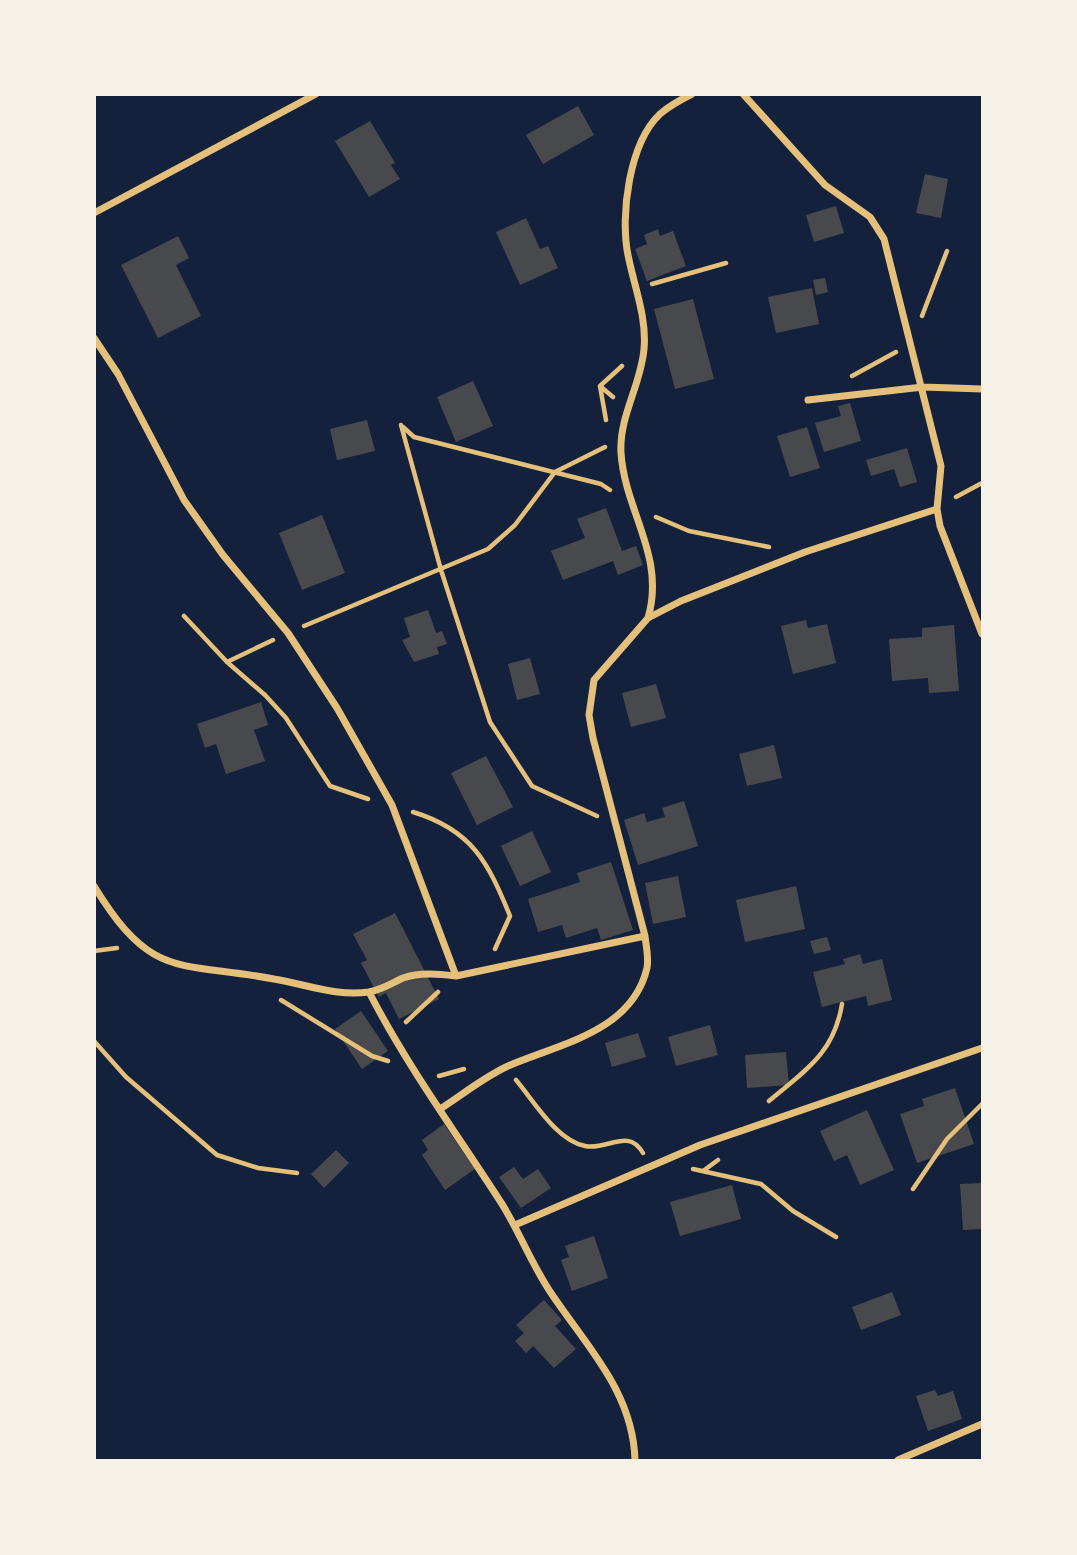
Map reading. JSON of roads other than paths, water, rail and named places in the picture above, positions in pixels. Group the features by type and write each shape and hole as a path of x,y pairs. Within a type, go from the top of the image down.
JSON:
{"street":[{"path":"94,213 316,94"},
{"path":"648,618 654,597 653,570 621,454 622,431 641,368 644,347 638,288 624,228 627,198 637,155 648,130 659,116 692,94"},
{"path":"743,94 825,185 870,217 884,239 941,466 937,509 940,526 982,634"},
{"path":"94,338 118,374 184,500 223,555 288,633 337,708 392,805 456,976"},
{"path":"808,400 923,387 982,389"},
{"path":"440,1109 506,1067 584,1038 623,1010 640,988 647,966 645,936 593,738 589,715 594,680 648,618 681,601 805,552 937,509"},
{"path":"94,886 118,925 147,951 168,962 196,970 273,978 345,993 369,992 418,974 456,976 645,936"},
{"path":"369,992 391,1036 515,1225 549,1290 623,1401 634,1431 635,1461"},
{"path":"515,1225 637,1171 738,1132 982,1048"},
{"path":"898,1461 982,1424"}]}
